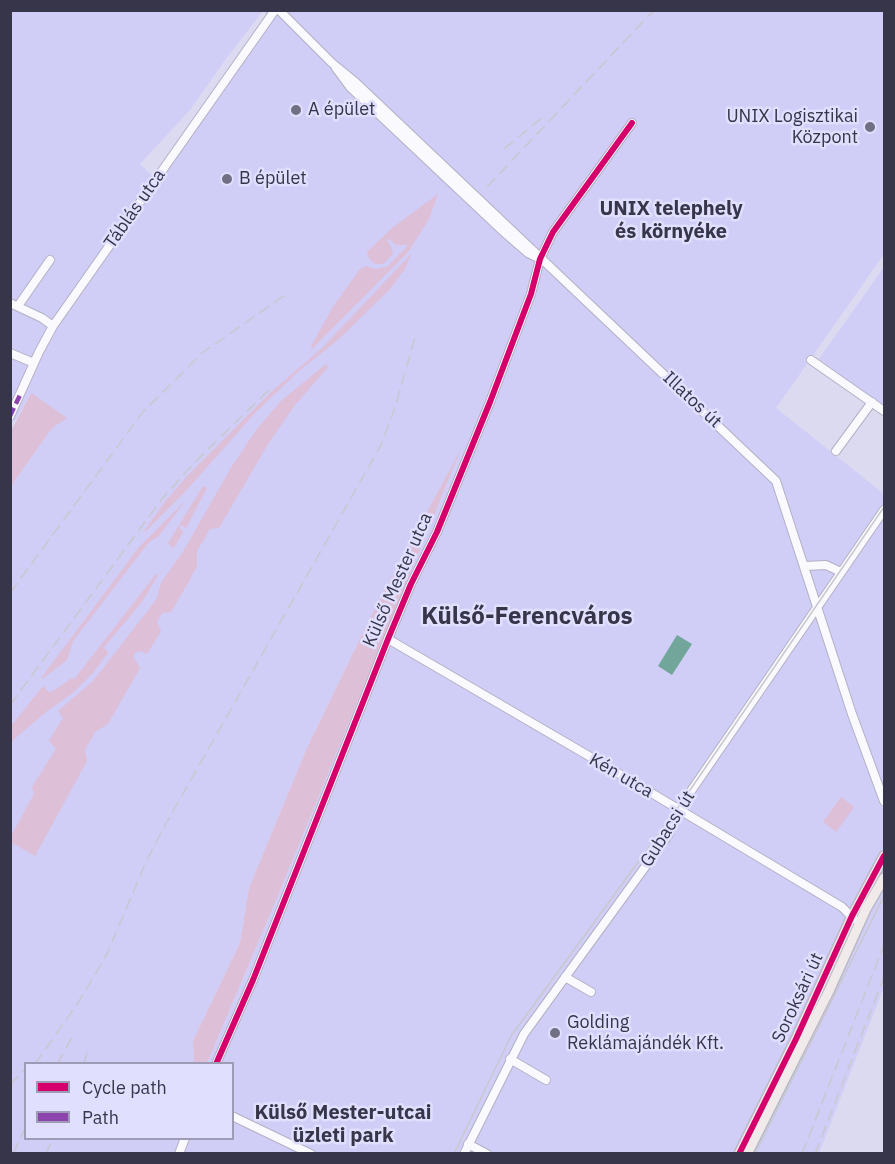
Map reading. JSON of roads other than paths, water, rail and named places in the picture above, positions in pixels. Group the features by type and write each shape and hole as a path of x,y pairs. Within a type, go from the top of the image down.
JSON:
{"main road":[{"name":"Soroksári út","path":"739,1154 796,1039 852,916 885,856"},
{"name":"Soroksári út","path":"747,1154 829,991 866,909 885,878"}],"street":[{"name":"Illatos út","path":"277,10 772,475 780,489 852,714 885,801"},
{"name":"Táblás utca","path":"10,416 53,326 277,10"},
{"name":"Külső Mester utca","path":"217,1062 254,980 388,639 411,584 437,532 498,382 531,294 540,259 553,232 632,123"},
{"path":"50,260 14,305 42,318 53,326"},
{"path":"10,353 34,363"},
{"path":"811,360 885,411"},
{"path":"10,398 20,395"},
{"path":"836,451 872,402"},
{"name":"Gubacsi út","path":"464,1154 524,1034 669,834 678,810 885,510"},
{"path":"805,566 826,565 841,572"},
{"name":"Kén utca","path":"388,639 847,910 852,916"},
{"path":"857,928 852,916 866,909"},
{"path":"565,977 591,992"},
{"path":"510,1059 546,1080"},
{"path":"234,1117 310,1154"},
{"path":"468,1144 487,1154"}],"tram line":[{"path":"454,1154 511,1036 677,809 884,507"},
{"path":"755,1154 884,896"}],"railway":[{"path":"487,187 654,10"},
{"path":"504,149 544,116"},
{"path":"10,593 142,413 202,353 285,295"},
{"path":"36,1062 78,1003 107,954 146,862 164,827 380,447 395,408 415,337"},
{"path":"10,705 162,499 195,462 271,388"},
{"path":"802,1154 884,945"},
{"path":"815,1154 884,977"},
{"path":"58,1062 74,1034"},
{"path":"84,1062 87,1052"},
{"path":"10,1085 24,1070"},
{"path":"13,1154 24,1130"},
{"path":"46,1154 52,1140"}],"place":[{"name":"A épület","path":"296,110"},
{"name":"UNIX Logisztikai Központ","path":"870,127"},
{"name":"B épület","path":"227,179"},
{"name":"Golding Reklámajándék Kft.","path":"555,1033"}],"district":[{"name":"UNIX telephely és környéke","path":"671,220"},
{"name":"Külső-Ferencváros","path":"527,617"},
{"name":"Külső Mester-utcai üzleti park","path":"343,1124"}]}
